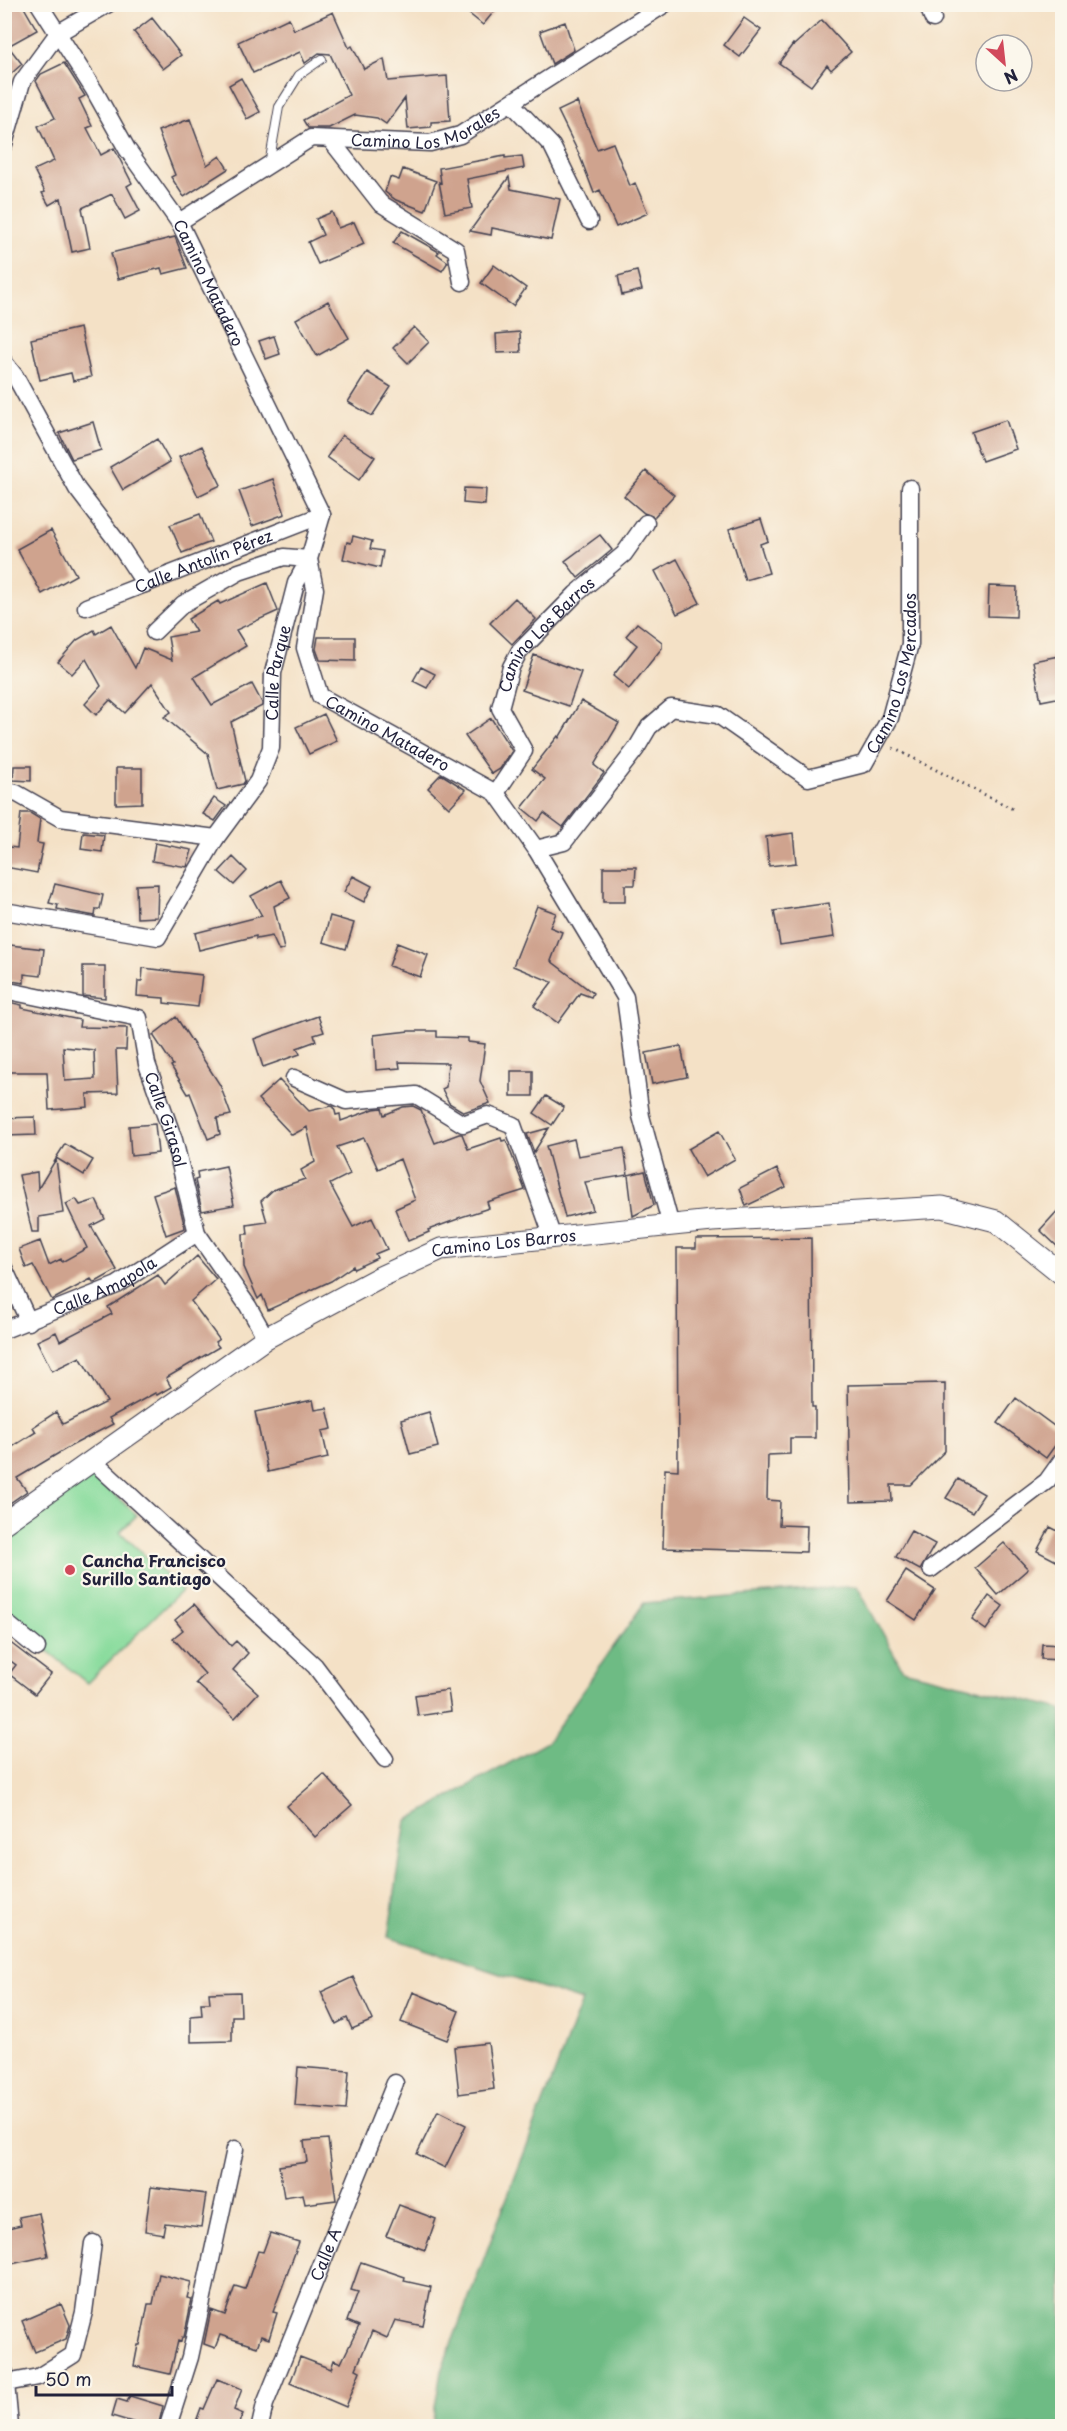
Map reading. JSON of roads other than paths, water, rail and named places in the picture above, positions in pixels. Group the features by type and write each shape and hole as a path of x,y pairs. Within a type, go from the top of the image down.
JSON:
{"street":[{"name":"Camino Matadero","path":"39,4 127,149 179,222 322,515 309,559 315,589 305,648 320,696 496,793 536,849 624,997 640,1116 671,1226"},
{"path":"4,144 22,82 58,33 108,4"},
{"name":"Camino Los Morales","path":"179,222 311,138 430,143 460,135 665,4"},
{"path":"511,103 552,146 589,221"},
{"path":"330,139 380,203 456,250 462,282"},
{"path":"4,362 15,376 77,489 116,540 145,584"},
{"name":"Camino Los Mercados","path":"536,849 564,842 636,750 649,727 671,708 718,715 808,778 864,764 890,718 910,644 910,488"},
{"name":"Calle Antolín Pérez","path":"86,607 322,515"},
{"name":"Camino Los Barros","path":"496,793 524,751 500,708 511,667 519,652 576,594 624,554 646,523"},
{"path":"154,632 183,604 239,572 284,557 309,559"},
{"name":"Calle Parque","path":"4,910 158,937 216,838 258,781 271,748 273,673 296,583 309,559"},
{"path":"4,790 16,793 60,818 216,838"},
{"name":"Calle Girasol","path":"4,990 139,1018 147,1064 174,1140 197,1233 248,1306 266,1338"},
{"path":"294,1078 346,1101 416,1095 463,1125 488,1115 513,1125 554,1238"},
{"name":"Camino Los Barros","path":"4,1523 266,1338 380,1277 441,1249 671,1226 942,1207 996,1221 1062,1274"},
{"name":"Calle Amapola","path":"4,1330 29,1322 117,1285 197,1233"},
{"path":"4,1268 29,1322"},
{"path":"931,1569 1047,1481 1062,1460"},
{"path":"93,1461 315,1666 385,1759"},
{"path":"4,1621 37,1648"},
{"name":"Calle A","path":"260,2427 265,2404 396,2083"},
{"path":"168,2427 190,2357 235,2149"},
{"path":"10,2427 5,2378 38,2377 74,2355 84,2313 93,2243"}],"lane":[{"path":"269,165 279,106 299,75 322,59"}],"place":[{"name":"Cancha Francisco Surillo Santiago","path":"70,1570"}]}
